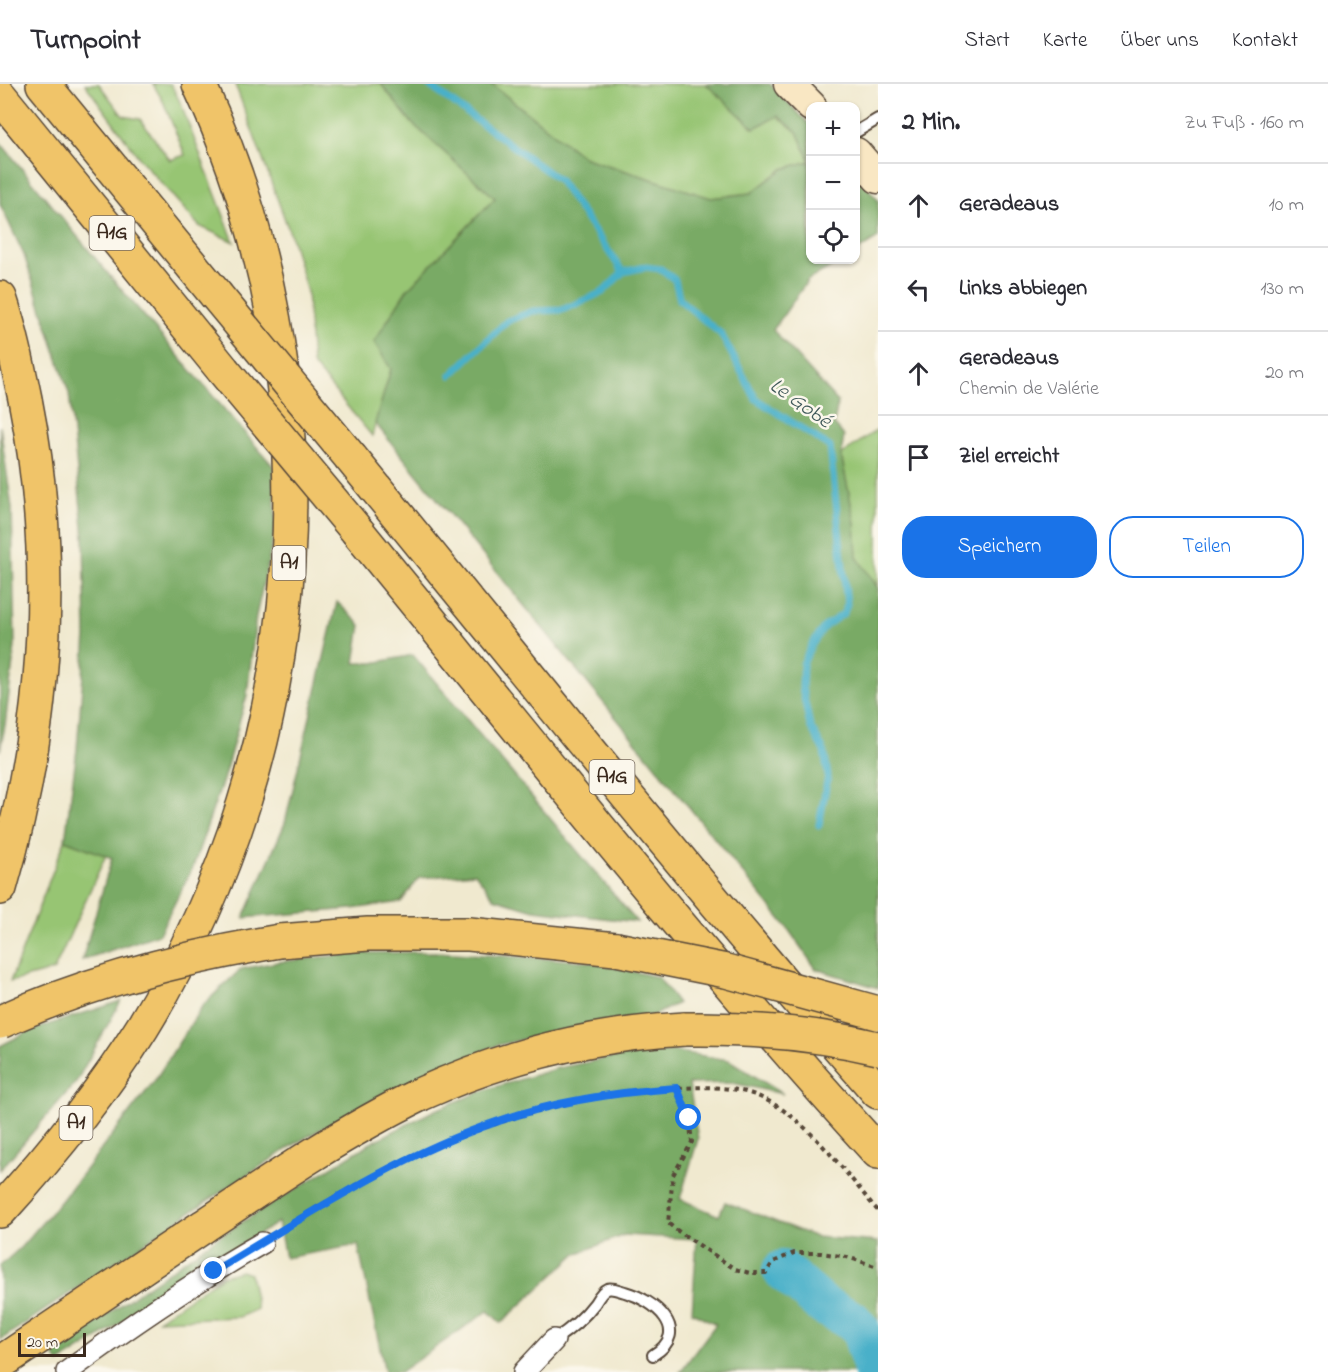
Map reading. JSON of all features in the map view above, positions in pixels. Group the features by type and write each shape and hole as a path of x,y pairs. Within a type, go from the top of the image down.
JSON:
{"highway":[{"name":"A1G","path":"43,84 652,826 878,1092"},
{"name":"A1","path":"0,1211 48,1157 110,1078 171,977 199,921 223,864 242,807 273,693 283,634 289,574 291,512 289,424 277,335 250,218 231,162 199,84"},
{"name":"A1G","path":"0,96 621,854 777,1039 878,1152"},
{"path":"0,298 19,368 34,450 44,545 45,606 43,666 27,783 0,888"},
{"path":"0,1022 71,993 127,975 222,950 280,941 368,934 469,934 616,949 726,971 878,1013"},
{"path":"0,1363 299,1162 403,1103 485,1069 556,1047 602,1038 685,1029 716,1028 789,1033 878,1048"}],"street":[{"path":"789,84 807,102"},
{"path":"858,156 878,178"},
{"path":"67,1372 214,1271 262,1243"},
{"path":"524,1372 554,1340"}],"lane":[{"path":"860,129 878,119"},
{"path":"554,1340 575,1327 603,1292 612,1289 644,1299 665,1316 669,1340 653,1355"}],"path":[{"path":"677,1088 689,1118 692,1142 673,1175 668,1223 735,1269 750,1273 766,1273 773,1262 794,1253 821,1253 847,1257 878,1267"},
{"path":"262,1243 313,1210 388,1169 499,1120 591,1097 628,1091 677,1088 731,1089 762,1097 791,1116 878,1211"}],"green space":[{"path":"85,84 99,84 123,116 140,119 170,160 185,155 163,101 153,84 171,84 234,242 199,226 140,159"},
{"path":"235,84 381,84 412,123 495,198 406,291 391,369 372,436 312,364 307,292 291,236"},
{"path":"381,84 491,84 585,158 711,198 751,193 783,169 806,162 806,264 836,264 808,280 773,330 838,402 834,424 844,436 841,455 855,523 857,557 878,588 878,988 816,969 786,926 375,423 391,369 374,342 406,291 495,198 412,123"},
{"path":"491,84 706,84 753,128 777,116 797,132 806,152 806,162 783,169 751,193 711,198 585,158"},
{"path":"706,84 770,84 806,121 806,152 797,132 778,116 754,128"},
{"path":"0,142 110,276 274,467 276,527 256,616 247,695 223,780 193,867 159,934 82,960 112,858 65,840 77,749 86,637 84,537 69,393 24,255 0,204"},
{"path":"860,179 878,200 878,238 860,249"},
{"path":"0,426 12,508 15,646 0,751"},
{"path":"878,429 878,588 856,557 855,523 841,455"},
{"path":"337,602 361,625 355,663 373,663 413,655 637,922 534,910 494,898 475,873 419,878 401,902 352,909 244,918 285,823"},
{"path":"65,840 106,855 54,970 10,982"},
{"path":"435,952 585,961 658,977 678,1003 655,1015 587,1025 498,1045 389,1091 298,1142 0,1340 0,1266 21,1247 61,1201 155,1080 203,1005 241,969 278,962 360,953"},
{"path":"121,1001 76,1082 0,1170 0,1046 29,1031"},
{"path":"672,1051 729,1060 783,1094 733,1083 689,1084 698,1139 680,1199 719,1216 725,1202 816,1237 878,1242 878,1372 680,1372 716,1324 692,1312 697,1239 624,1235 576,1254 501,1323 488,1311 400,1372 385,1372 358,1245 285,1258 278,1222 59,1363 52,1353 218,1237 369,1144 433,1111 485,1090 558,1068 620,1056"},
{"path":"241,1271 250,1274 257,1309 239,1317 158,1320 222,1276"}],"waterway":[{"path":"427,84 559,180 623,272"},
{"name":"Le Gobé","path":"451,375 507,321 533,311 562,310 603,292 623,272 645,267 661,269 675,280 680,300 721,334 756,399 830,447 847,604 844,613 824,627 811,646 803,664 802,688 810,726 824,751 828,776 819,825"},
{"path":"782,1270 824,1306 852,1320 861,1331 874,1372"}],"route":[{"path":"214,1271 360,1184 408,1159 499,1120 591,1097 628,1091 677,1088 689,1118"}]}
